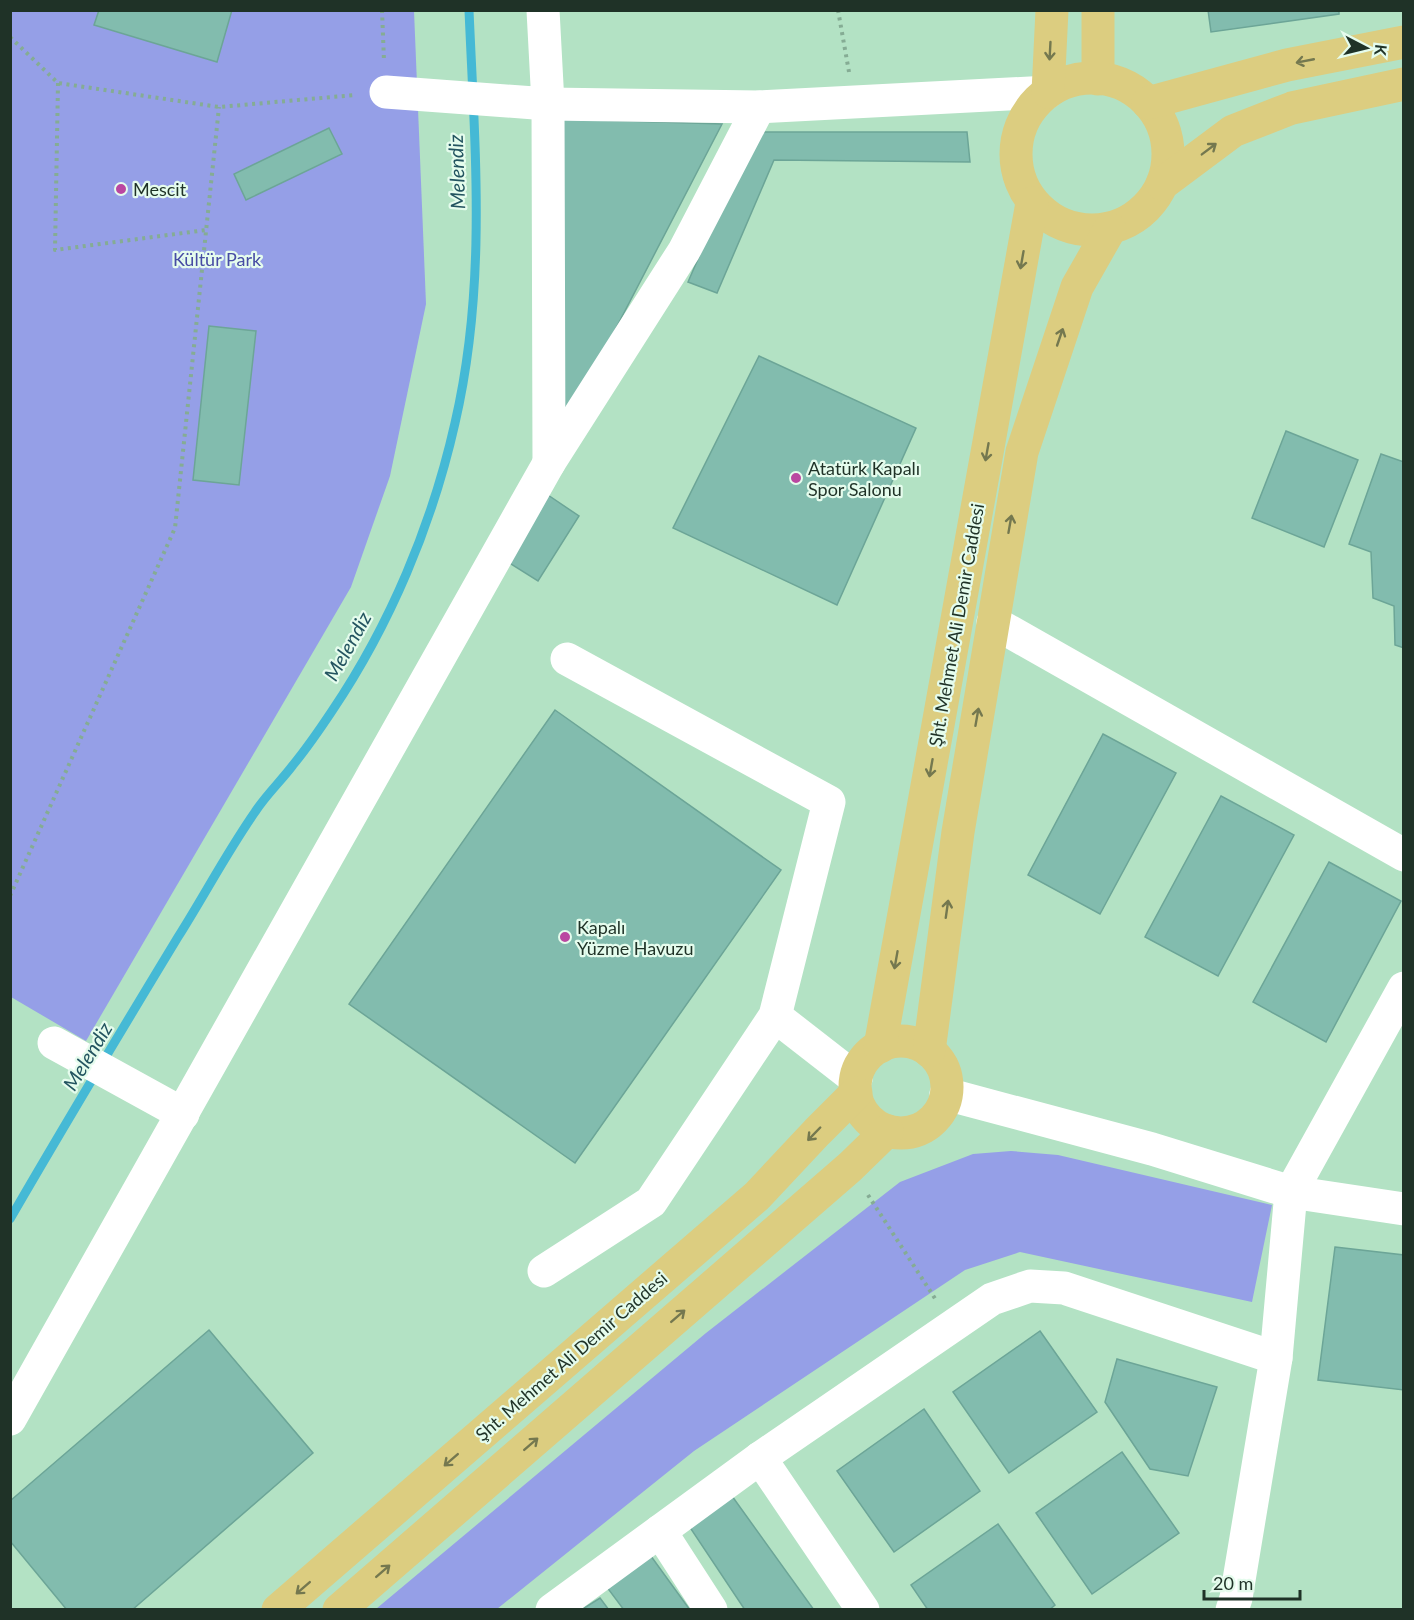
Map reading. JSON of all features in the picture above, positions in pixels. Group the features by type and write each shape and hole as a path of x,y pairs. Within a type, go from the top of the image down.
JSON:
{"main road":[{"path":"1048,92 1052,10"},
{"path":"1098,10 1098,78"},
{"path":"1148,103 1287,64 1404,42"},
{"path":"1098,78 1123,85 1148,103 1165,134 1168,161 1162,183 1151,203 1127,222 1110,229 1083,230 1064,226 1032,203 1019,178 1016,153 1021,126 1037,101 1048,92 1068,82 1098,78"},
{"path":"1162,183 1233,131 1292,108 1404,84"},
{"name":"Şht. Mehmet Ali Demir Caddesi","path":"880,1047 1032,203"},
{"name":"Şht. Mehmet Ali Demir Caddesi","path":"929,1051 958,832 1022,452 1077,287 1110,229"},
{"path":"908,1042 929,1051 938,1059 946,1076 944,1105 934,1120 921,1129 905,1134 887,1131 876,1126 866,1117 860,1107 856,1086 862,1064 870,1053 891,1043 908,1042"},
{"name":"Şht. Mehmet Ali Demir Caddesi","path":"278,1610 757,1196 856,1086"},
{"path":"339,1610 850,1167 887,1131"}],"street":[{"path":"543,10 548,104 549,463"},
{"path":"386,92 548,104 759,107 1048,92"},
{"path":"10,1419 549,463 684,251 759,107"},
{"path":"993,622 1404,855"},
{"path":"543,1271 651,1202 775,1016 829,802 567,659"},
{"path":"1232,1610 1236,1598 1276,1358 1291,1192 1404,987"},
{"path":"775,1016 856,1086"},
{"path":"54,1042 183,1114"},
{"path":"946,1094 1152,1149 1291,1192 1404,1209"},
{"path":"552,1610 760,1458 992,1299 1030,1286 1064,1288 1276,1358"},
{"path":"760,1458 863,1610"},
{"path":"660,1531 711,1610"}],"path":[{"path":"10,37 58,83 219,107 386,92 382,10"},
{"path":"838,10 854,102"},
{"path":"58,83 55,250 206,230"},
{"path":"10,896 175,528 219,107"},
{"path":"850,1167 953,1326"}],"green space":[{"name":"Kültür Park","path":"11,11 414,11 426,304 390,476 351,587 86,1041 11,997"},
{"path":"1011,1151 1058,1155 1272,1205 1252,1302 1020,1252 965,1270 694,1451 497,1609 376,1609 706,1333 900,1182 973,1154"}],"building":[{"path":"99,10 232,10 217,62 94,25"},
{"path":"1208,10 1339,10 1339,14 1211,32"},
{"path":"561,119 722,124 573,411 557,411"},
{"path":"329,128 342,154 246,200 234,174"},
{"path":"753,132 967,132 970,162 774,160 717,293 688,282"},
{"path":"209,326 256,331 239,485 193,480"},
{"name":"Atatürk Kapalı Spor Salonu","path":"759,356 916,428 837,605 673,528"},
{"path":"1286,431 1358,460 1324,547 1252,518"},
{"path":"1381,454 1404,462 1404,648 1395,645 1394,606 1373,598 1371,552 1349,544"},
{"path":"542,491 579,516 538,581 500,557"},
{"name":"Kapalı Yüzme Havuzu","path":"555,710 781,870 575,1163 349,1004"},
{"path":"1103,734 1176,773 1100,914 1028,875"},
{"path":"1221,796 1294,835 1218,976 1145,937"},
{"path":"1329,862 1401,901 1326,1042 1253,1002"},
{"path":"1335,1247 1404,1255 1404,1390 1318,1380"},
{"path":"209,1330 313,1453 132,1610 67,1610 10,1541 10,1501"},
{"path":"1040,1331 1097,1412 1009,1473 953,1392"},
{"path":"1117,1359 1217,1387 1188,1476 1150,1469 1105,1402"},
{"path":"924,1409 980,1491 894,1552 837,1471"},
{"path":"1122,1452 1179,1533 1092,1594 1036,1513"},
{"path":"732,1496 814,1610 745,1610 689,1526"},
{"path":"998,1524 1055,1605 1049,1610 928,1610 911,1585"},
{"path":"648,1552 690,1610 624,1610 606,1586"},
{"path":"600,1598 609,1610 581,1610"}],"waterway":[{"name":"Melendiz","path":"10,1219 235,843 259,806 313,738 353,678 407,573 434,499 455,423 472,320 476,166 469,10"}],"place":[{"name":"Mescit","path":"121,189"},
{"name":"Atatürk Kapalı Spor Salonu","path":"796,478"},
{"name":"Kapalı Yüzme Havuzu","path":"565,937"}]}
